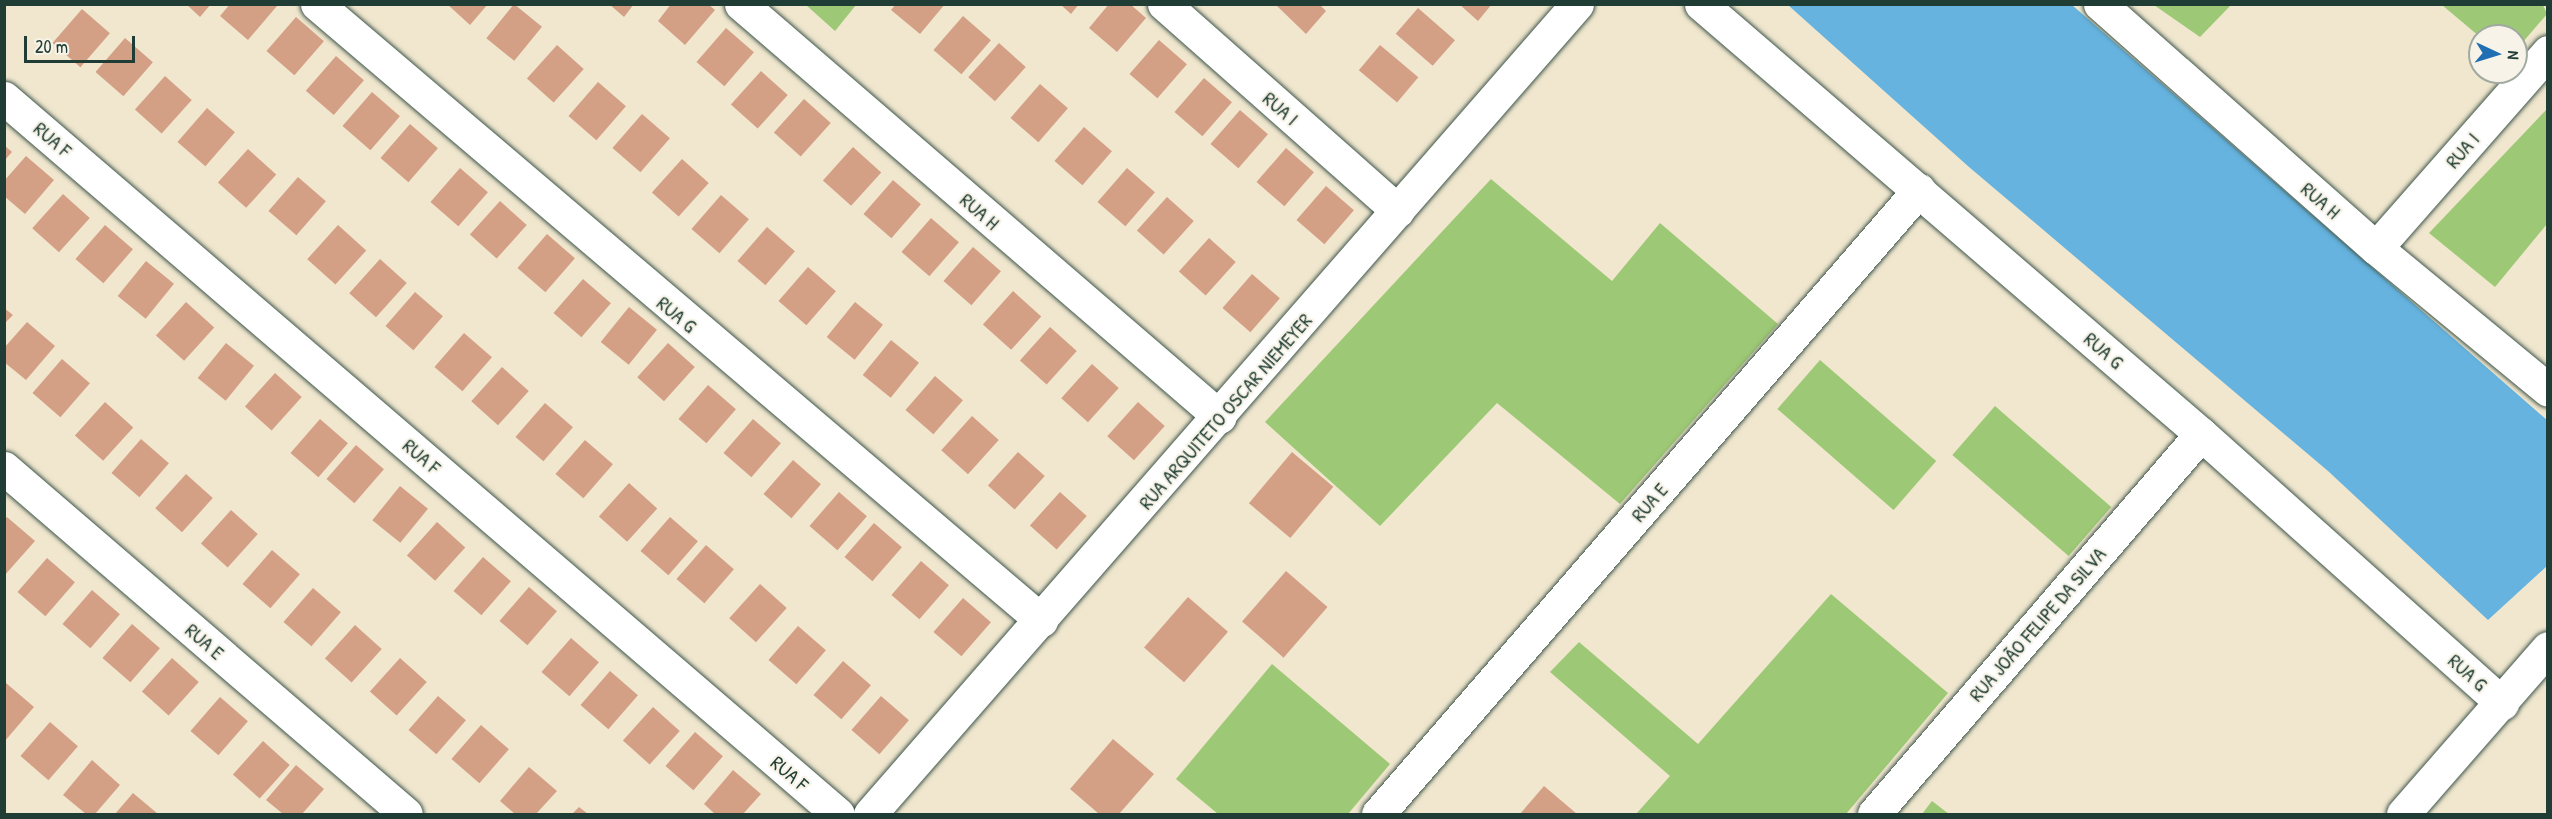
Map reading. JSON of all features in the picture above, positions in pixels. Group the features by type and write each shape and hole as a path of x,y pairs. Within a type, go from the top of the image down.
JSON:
{"street":[{"name":"RUA G","path":"317,4 1041,620"},
{"name":"RUA H","path":"741,4 1220,417"},
{"name":"RUA ARQUITETO OSCAR NIEMEYER","path":"870,814 1220,417 1577,4"},
{"name":"RUA G","path":"1701,4 2200,434 2502,703"},
{"name":"RUA H","path":"2100,4 2376,248 2547,390"},
{"name":"RUA I","path":"1184,11 1398,211"},
{"name":"RUA I","path":"2376,248 2547,52"},
{"name":"RUA F","path":"4,98 838,814"},
{"name":"RUA E","path":"1378,814 1919,190"},
{"name":"RUA JOÃO FELIPE DA SILVA","path":"1874,814 2200,434"},
{"name":"RUA E","path":"4,468 406,814"},
{"path":"2403,814 2502,703 2547,648"}],"green space":[{"path":"806,5 856,5 835,31"},
{"path":"2154,5 2231,5 2200,37"},
{"path":"2442,5 2543,5 2547,14 2528,36 2528,24 2468,24 2468,27"},
{"path":"2547,109 2547,224 2495,287 2429,233"},
{"path":"1491,179 1612,281 1660,223 1778,324 1620,504 1497,403 1380,526 1265,422"},
{"path":"1820,360 1936,461 1894,510 1777,409"},
{"path":"1995,406 2111,507 2069,556 1952,455"},
{"path":"1831,594 1948,693 1846,814 1636,814 1670,776 1550,672 1579,642 1698,744"},
{"path":"1272,664 1390,764 1348,814 1218,814 1176,779"},
{"path":"1932,801 1949,814 1922,814"}],"water":[{"path":"1788,5 2072,5 2547,420 2547,566 2488,620 2328,471 1969,167"}],"building":[{"path":"186,4 211,4 200,17"},
{"path":"230,4 276,4 277,6 248,40 220,16"},
{"path":"447,4 488,4 470,25"},
{"path":"514,4 542,27 514,61 486,38"},
{"path":"609,4 634,4 624,17"},
{"path":"671,4 708,4 715,10 685,45 658,21"},
{"path":"896,4 945,4 920,34 891,10"},
{"path":"1060,4 1079,4 1071,14"},
{"path":"1109,4 1130,4 1146,18 1117,52 1089,28"},
{"path":"1319,4 1326,11 1306,34 1277,6"},
{"path":"1459,4 1492,4 1478,21"},
{"path":"1418,8 1455,40 1433,66 1396,34"},
{"path":"82,9 110,33 80,67 52,43"},
{"path":"963,16 991,40 961,74 933,50"},
{"path":"296,17 324,41 294,75 266,51"},
{"path":"726,28 754,52 724,86 696,62"},
{"path":"125,38 153,62 123,96 95,72"},
{"path":"1159,40 1187,64 1157,98 1129,74"},
{"path":"999,43 1026,67 995,101 968,77"},
{"path":"557,45 584,69 554,103 527,78"},
{"path":"1380,45 1418,77 1397,102 1359,70"},
{"path":"336,56 364,80 334,115 306,91"},
{"path":"761,71 788,95 758,129 731,104"},
{"path":"165,76 192,100 162,134 135,109"},
{"path":"1204,78 1232,102 1202,136 1174,112"},
{"path":"598,82 626,106 596,140 568,116"},
{"path":"1040,84 1068,108 1038,142 1010,118"},
{"path":"372,92 400,116 370,150 342,126"},
{"path":"804,99 831,123 801,157 774,132"},
{"path":"207,108 235,132 205,166 177,142"},
{"path":"1240,110 1268,134 1238,168 1210,144"},
{"path":"642,114 670,138 640,172 612,148"},
{"path":"410,124 438,148 408,182 380,158"},
{"path":"1084,127 1112,151 1082,185 1054,161"},
{"path":"4,145 12,152 4,161"},
{"path":"853,147 881,172 851,206 823,180"},
{"path":"1286,148 1314,172 1284,206 1256,182"},
{"path":"248,149 276,174 246,208 218,182"},
{"path":"26,156 54,180 25,214 4,196 4,181"},
{"path":"682,159 709,183 679,217 652,192"},
{"path":"460,168 488,192 458,226 430,202"},
{"path":"1127,168 1155,192 1125,226 1097,202"},
{"path":"298,177 326,201 296,235 268,211"},
{"path":"893,180 921,204 891,238 863,214"},
{"path":"1326,186 1354,210 1324,244 1296,220"},
{"path":"63,194 90,218 59,252 32,228"},
{"path":"721,195 749,219 719,253 691,229"},
{"path":"1167,197 1194,221 1164,255 1137,230"},
{"path":"500,201 527,225 497,259 470,234"},
{"path":"931,218 959,242 929,276 901,252"},
{"path":"105,225 133,249 103,283 75,259"},
{"path":"338,225 366,250 335,285 307,259"},
{"path":"767,227 795,251 765,285 737,261"},
{"path":"547,234 575,258 545,292 517,268"},
{"path":"1209,238 1236,262 1206,296 1179,271"},
{"path":"973,247 1001,271 971,305 943,281"},
{"path":"380,259 407,283 376,317 349,293"},
{"path":"146,261 174,284 146,319 118,296"},
{"path":"808,267 836,291 806,325 778,301"},
{"path":"1252,274 1280,298 1250,332 1222,308"},
{"path":"583,279 611,303 581,337 553,313"},
{"path":"1013,291 1041,316 1011,350 983,324"},
{"path":"415,292 443,316 413,350 385,326"},
{"path":"186,302 214,327 184,361 156,335"},
{"path":"855,302 883,325 855,360 827,337"},
{"path":"629,307 657,330 629,365 601,342"},
{"path":"4,308 13,315 4,324"},
{"path":"27,322 55,346 26,380 4,362 4,348"},
{"path":"1050,327 1077,351 1047,385 1020,360"},
{"path":"464,333 492,357 462,391 434,367"},
{"path":"891,340 919,363 891,398 863,375"},
{"path":"226,343 254,366 226,401 198,378"},
{"path":"668,343 695,367 664,401 637,377"},
{"path":"62,359 90,383 60,417 32,393"},
{"path":"1092,364 1119,388 1088,422 1061,398"},
{"path":"502,367 529,391 498,425 471,401"},
{"path":"275,373 302,397 272,431 245,406"},
{"path":"935,376 963,400 933,434 905,410"},
{"path":"708,385 736,409 706,443 678,419"},
{"path":"105,402 133,427 103,461 75,435"},
{"path":"1138,402 1165,426 1134,460 1107,436"},
{"path":"545,403 573,427 543,461 515,437"},
{"path":"972,416 999,440 968,474 941,450"},
{"path":"320,419 348,443 318,477 290,453"},
{"path":"753,419 781,443 751,477 723,453"},
{"path":"141,439 169,463 139,497 111,473"},
{"path":"585,440 613,464 583,498 555,474"},
{"path":"356,445 384,469 354,503 326,479"},
{"path":"1018,452 1045,476 1015,510 988,485"},
{"path":"1292,452 1333,487 1290,538 1249,503"},
{"path":"793,460 821,484 791,518 763,494"},
{"path":"186,474 213,498 182,532 155,508"},
{"path":"629,483 657,508 627,542 599,516"},
{"path":"400,486 428,509 400,543 372,520"},
{"path":"839,492 867,516 837,550 809,526"},
{"path":"1060,492 1087,516 1057,550 1030,525"},
{"path":"231,510 258,534 228,568 201,543"},
{"path":"7,517 35,541 4,576 4,520"},
{"path":"670,517 698,541 668,575 640,551"},
{"path":"437,522 465,547 435,581 407,555"},
{"path":"874,523 902,547 872,581 844,557"},
{"path":"706,545 734,569 704,603 676,579"},
{"path":"272,550 300,574 270,608 242,584"},
{"path":"483,557 511,581 481,615 453,591"},
{"path":"47,558 75,582 45,616 17,592"},
{"path":"921,561 949,585 919,619 891,595"},
{"path":"1286,571 1328,607 1284,658 1242,622"},
{"path":"760,584 787,608 756,642 729,618"},
{"path":"529,587 557,611 527,645 499,621"},
{"path":"313,588 341,612 311,646 283,622"},
{"path":"92,590 120,614 90,648 62,624"},
{"path":"1188,597 1228,632 1184,682 1144,648"},
{"path":"963,598 991,622 961,656 933,632"},
{"path":"132,624 160,648 130,682 102,658"},
{"path":"355,625 382,649 352,683 325,658"},
{"path":"798,626 826,650 796,684 768,660"},
{"path":"571,638 599,662 569,696 541,672"},
{"path":"172,658 199,682 169,716 142,691"},
{"path":"400,658 427,682 397,716 370,691"},
{"path":"843,661 871,685 841,719 813,695"},
{"path":"610,671 638,695 608,729 580,705"},
{"path":"6,683 34,707 4,742 4,685"},
{"path":"438,696 466,720 436,754 408,730"},
{"path":"881,696 909,720 879,754 851,730"},
{"path":"220,697 248,721 218,755 190,731"},
{"path":"653,707 680,731 650,765 623,740"},
{"path":"50,722 78,746 48,780 20,756"},
{"path":"481,725 509,749 479,783 451,759"},
{"path":"695,732 723,756 693,790 665,766"},
{"path":"1113,739 1154,774 1119,814 1099,814 1070,789"},
{"path":"263,741 290,765 260,799 233,774"},
{"path":"92,760 120,785 95,814 86,814 63,795"},
{"path":"296,765 324,789 302,814 283,814 266,800"},
{"path":"529,767 557,791 536,814 515,814 500,801"},
{"path":"733,770 761,794 743,814 715,814 704,804"},
{"path":"1544,786 1577,814 1520,814"},
{"path":"133,793 158,814 115,814"},
{"path":"579,807 588,814 572,814"}]}
